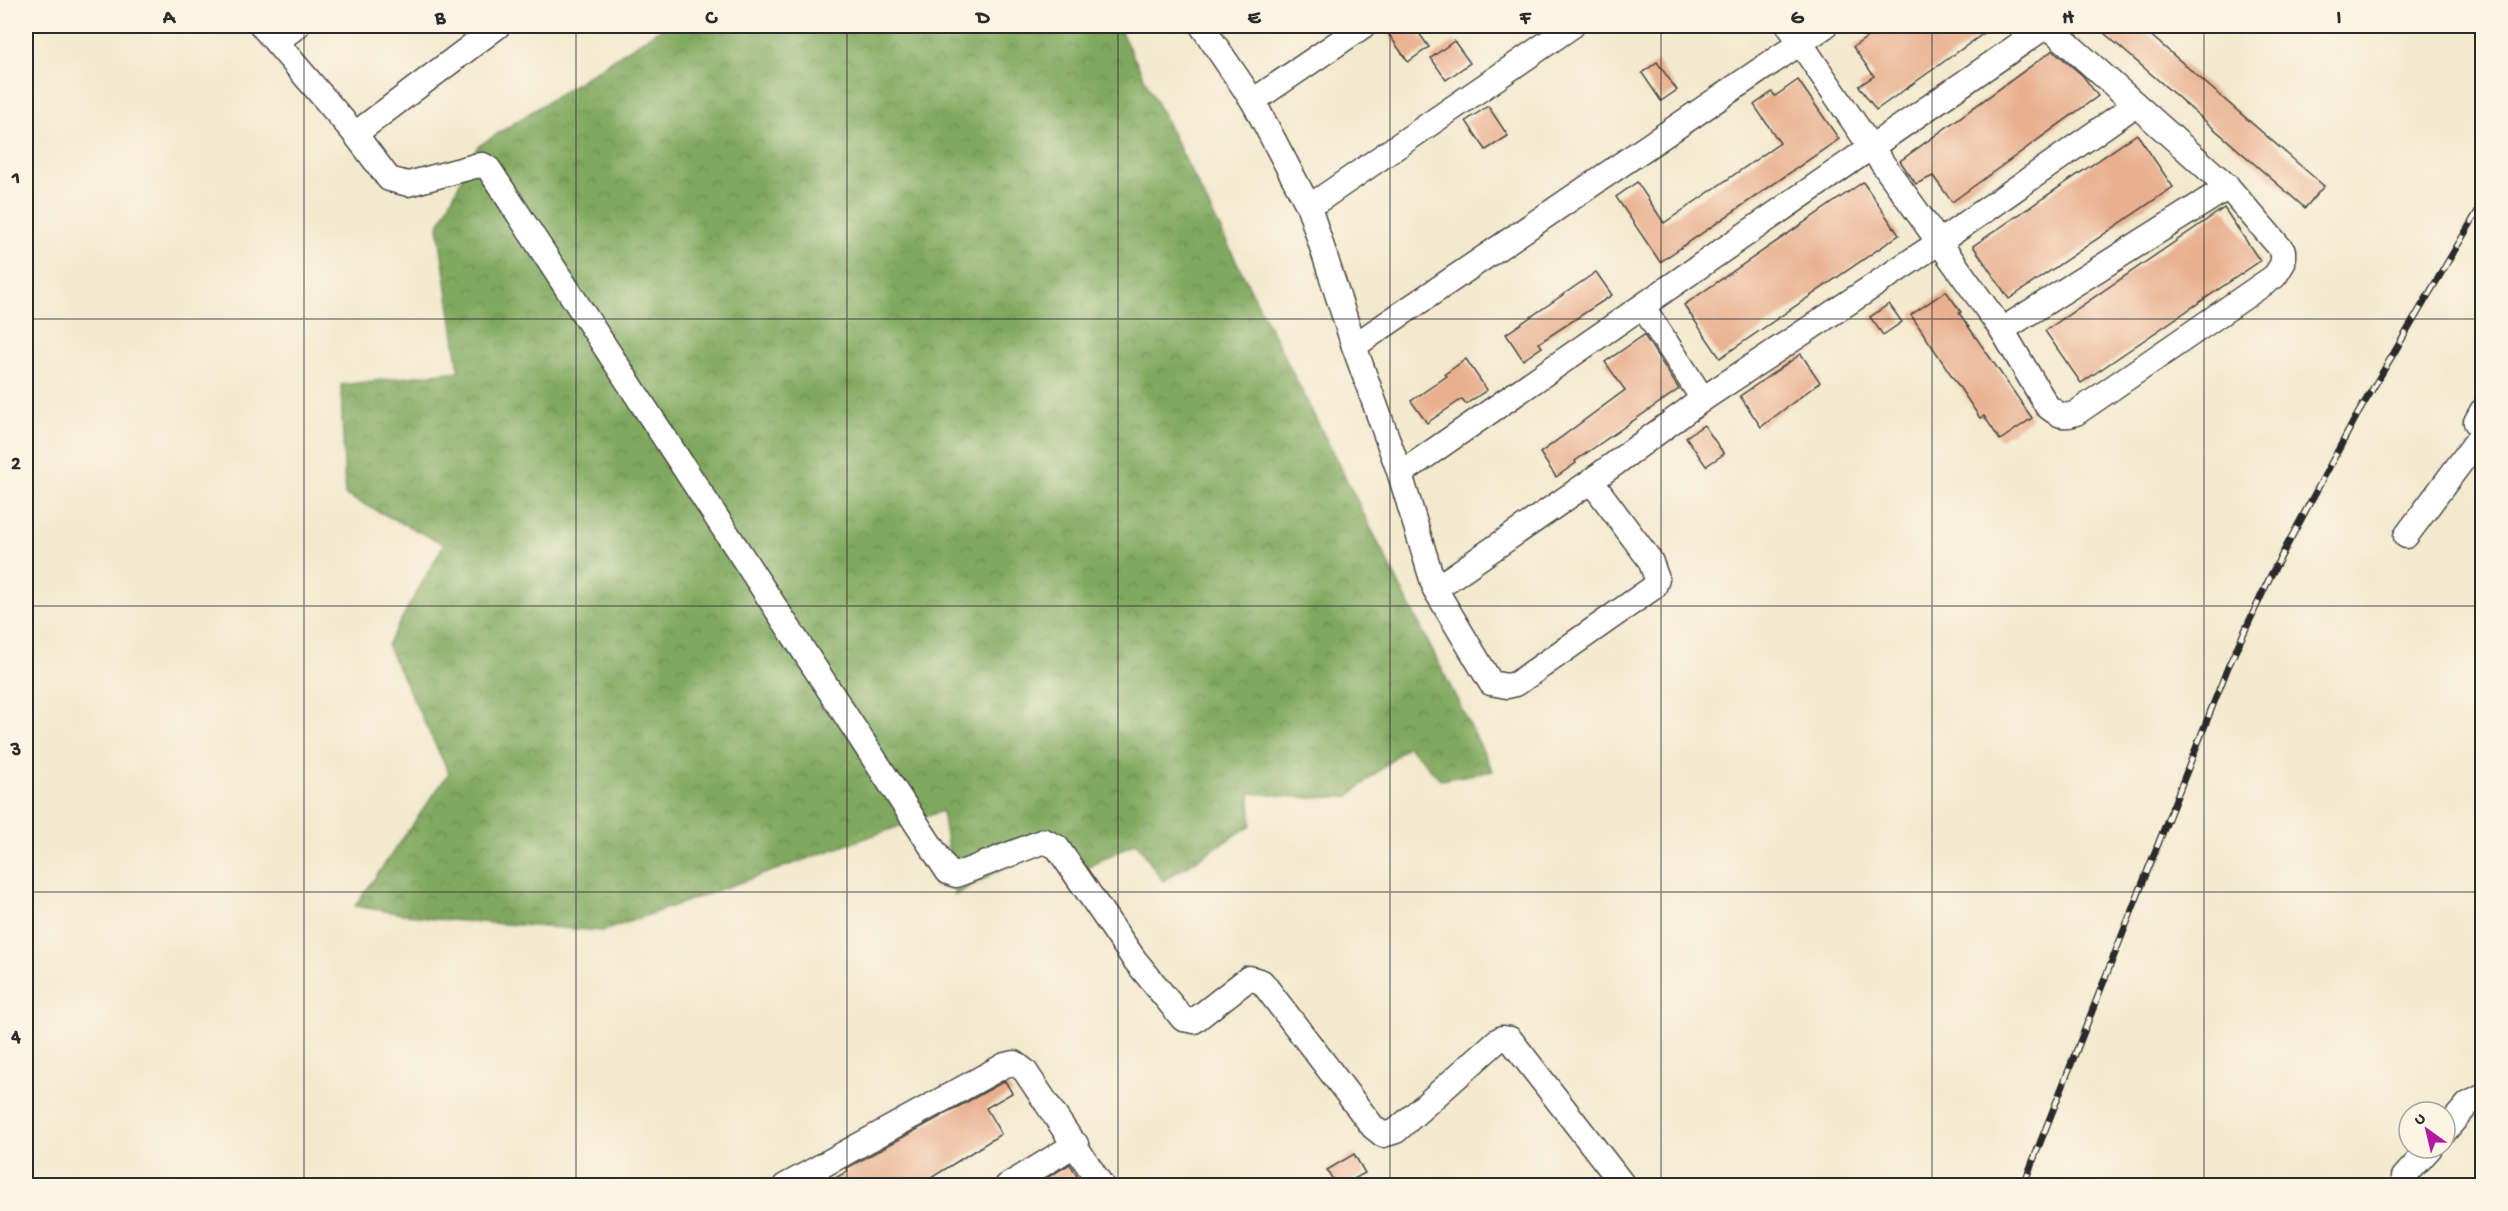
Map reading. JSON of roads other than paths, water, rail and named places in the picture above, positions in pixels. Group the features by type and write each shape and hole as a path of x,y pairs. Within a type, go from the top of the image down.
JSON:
{"street":[{"path":"297,26 269,34 389,179 408,184 475,166 483,165 489,169 948,872 957,875 1044,841 1051,843 1057,847 1134,959 1183,1019 1194,1021 1249,978 1262,982 1373,1127 1383,1135 1396,1131 1497,1041 1502,1038 1510,1039 1624,1185"},
{"path":"354,134 498,26"},
{"path":"1202,26 1253,101 1309,207 1354,346 1400,474 1435,589 1491,683 1516,684 1654,587 1657,579 1650,560 1591,481"},
{"path":"1253,101 1363,26"},
{"path":"1309,207 1572,26"},
{"path":"1354,346 1795,34 1825,26"},
{"path":"1400,474 1643,307 1870,146 2047,26 2228,187 2283,251 2283,263 2275,276 2076,413 2066,417 2057,415 2047,406 2002,330 1941,241 1870,146 1795,34"},
{"path":"1435,589 1591,481 1703,399 1941,241 2135,105"},
{"path":"2002,330 2228,187"},
{"path":"1643,307 1703,399"},
{"path":"2406,536 2482,432 2476,422 2482,411"},
{"path":"785,1185 1005,1065 1015,1063 1025,1071 1102,1185"},
{"path":"2457,1117 2468,1104 2482,1096"},
{"path":"1007,1185 1076,1144"},
{"path":"2404,1177 2419,1160"}],"railway":[{"path":"2023,1186 2228,667 2270,577 2356,417 2482,204"}]}
